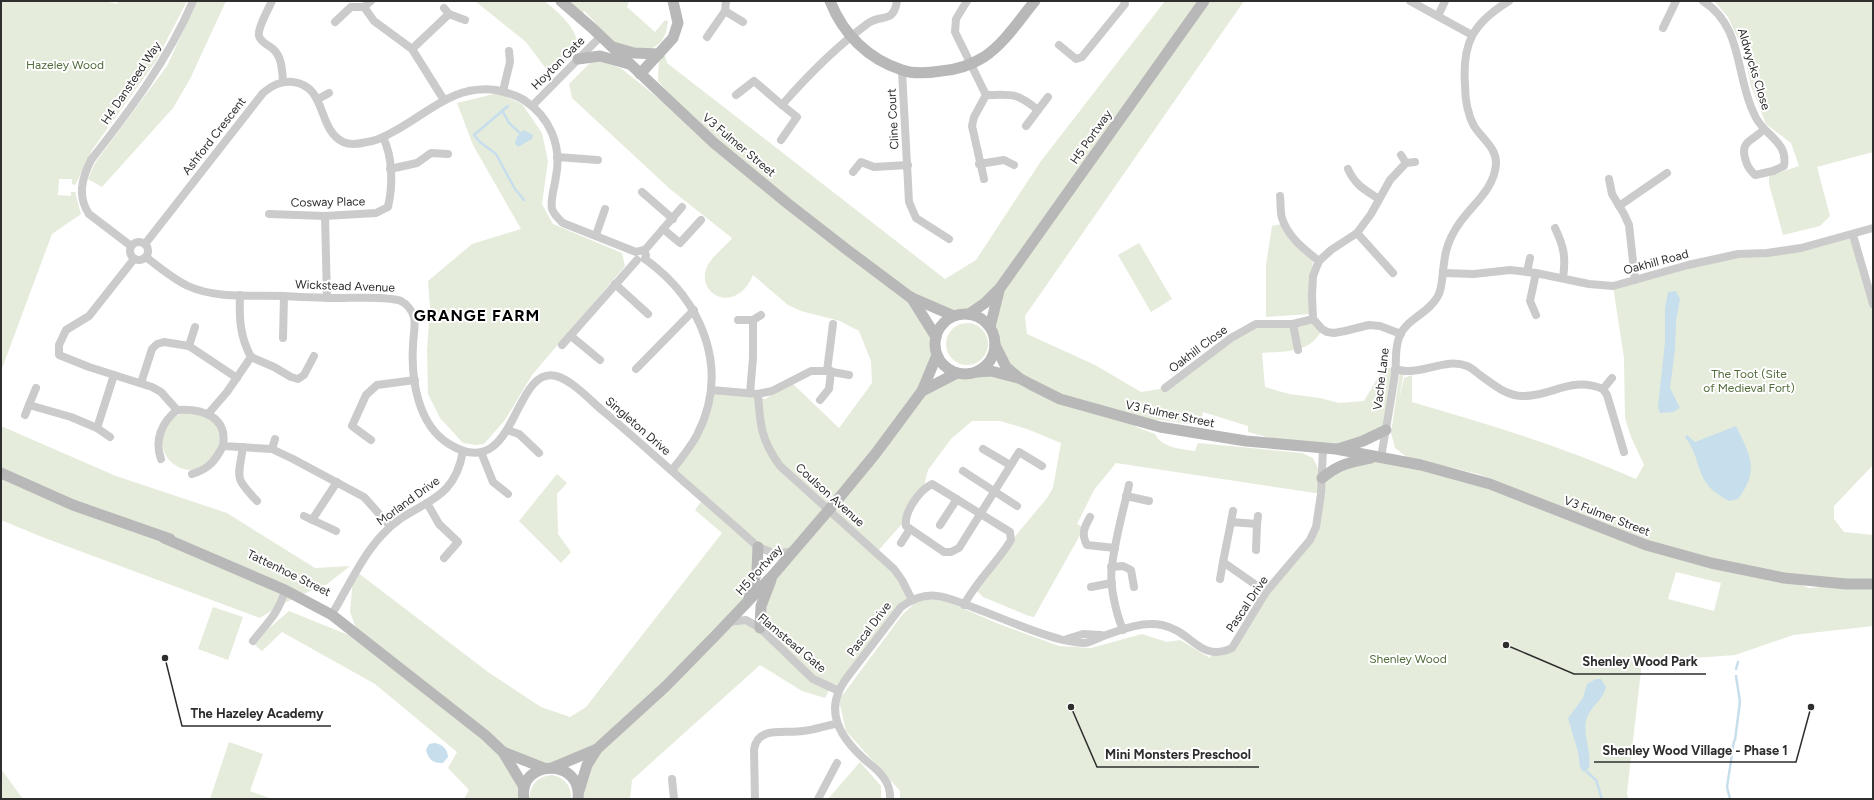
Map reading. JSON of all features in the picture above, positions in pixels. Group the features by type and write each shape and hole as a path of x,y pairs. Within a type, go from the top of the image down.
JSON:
{"street":[{"name":"H4 Dansteed Way","path":"131,246 89,214 84,207 81,188 84,174 91,160 160,65 181,29 193,1"},
{"path":"272,1 259,31 259,36 263,42 274,49 280,58 283,81 296,82 314,93 329,126 335,135 343,142 356,144 372,142 399,130 444,100 463,91 485,89 503,92 523,99 544,119 553,133 557,147 552,209 563,223 596,235 640,255 670,279 694,310 706,340 709,357 711,390 697,435 690,448 672,470"},
{"path":"334,22 351,7 364,7 371,1"},
{"name":"V3 Fulmer Street","path":"561,1 601,36 720,148 787,203 910,296 954,316"},
{"path":"640,74 673,38 678,23 673,1"},
{"path":"707,37 725,11 726,1"},
{"path":"830,1 841,26 850,37 870,54 902,70 927,73 951,70 970,64 984,57 1003,40 1035,1"},
{"path":"782,105 809,74 850,37 871,21 889,17 896,11 897,1"},
{"path":"967,1 956,19 954,27 955,32 986,95"},
{"path":"1059,45 1076,59 1082,57 1125,4 1124,1"},
{"name":"H5 Portway","path":"969,314 985,303 1000,288 1204,1"},
{"path":"1410,1 1472,35 1486,18 1509,1"},
{"path":"1438,16 1445,1"},
{"path":"1662,28 1676,1"},
{"name":"Aldwycks Close","path":"1703,1 1717,12 1729,28 1736,45 1743,82 1751,106 1764,129 1775,138 1782,147 1785,159 1784,166 1773,171 1755,175 1748,168 1743,152 1745,145 1752,138 1760,135 1764,129"},
{"path":"364,7 374,22 412,49 444,100"},
{"path":"412,49 447,11 464,20"},
{"path":"725,11 742,22"},
{"name":"Vache Lane","path":"1381,457 1395,369 1396,346 1401,334 1412,321 1430,307 1438,296 1441,288 1449,242 1462,219 1487,190 1493,178 1496,157 1493,150 1475,126 1466,100 1463,64 1467,47 1472,35"},
{"name":"Hoyton Gate","path":"532,106 601,36"},
{"path":"610,46 634,53 659,54"},
{"path":"503,92 510,62 509,52"},
{"path":"578,59 600,56 630,64"},
{"name":"Cline Court","path":"902,70 910,202 916,218 949,239"},
{"name":"Ashford Crescent","path":"145,244 263,93 272,85 283,81"},
{"path":"736,95 754,81 797,117 781,140"},
{"path":"318,99 329,93"},
{"path":"986,95 1015,96 1023,98 1038,110"},
{"path":"984,179 979,164 972,126 974,117 986,95"},
{"path":"1026,126 1048,97"},
{"name":"Cosway Place","path":"269,214 325,216 376,213 388,207 391,193 390,169 389,156 383,137"},
{"path":"390,169 417,163 431,153 448,154"},
{"path":"1401,155 1406,163"},
{"path":"557,157 598,160"},
{"path":"979,164 1004,160 1014,165"},
{"name":"Cline Court","path":"853,172 861,162 874,167 908,165"},
{"path":"1401,334 1380,326 1369,325 1334,333 1322,329 1313,319 1313,276 1319,261 1331,250 1357,233 1380,199 1390,180 1406,163 1415,162"},
{"path":"1348,169 1352,178 1359,187 1380,199"},
{"path":"1619,206 1667,173"},
{"path":"1609,179 1612,194 1629,225 1635,280"},
{"path":"642,192 673,218"},
{"path":"1280,196 1282,219 1288,230 1301,247 1319,261"},
{"path":"562,345 682,207"},
{"path":"596,235 605,209"},
{"path":"325,216 327,298"},
{"path":"664,229 683,246 701,220"},
{"path":"1555,228 1563,246 1566,261 1564,278"},
{"name":"Oakhill Road","path":"1443,273 1474,274 1510,270 1536,273 1589,284 1613,286 1688,265 1738,254 1767,254 1787,251 1853,235 1873,228"},
{"path":"1357,233 1393,272"},
{"path":"1853,235 1873,304"},
{"path":"139,242 145,244 148,252 146,257 141,260 134,259 129,252 131,246 139,242"},
{"name":"Wickstead Avenue","path":"146,257 187,286 204,291 240,295 400,301 410,308 415,318 412,349 415,380 423,414 434,432 448,444 463,451"},
{"path":"1527,272 1530,258"},
{"path":"134,259 89,316 66,330 59,345 59,355 114,375 142,383 161,392 177,410"},
{"path":"1536,273 1530,301 1536,315"},
{"path":"615,284 648,314"},
{"name":"H5 Portway","path":"990,327 993,308 1000,288"},
{"path":"240,295 240,329 251,357 298,379 304,375 314,356"},
{"path":"283,338 284,296"},
{"name":"V3 Fulmer Street","path":"910,296 936,337"},
{"path":"636,369 694,310"},
{"path":"969,314 977,317 990,327 994,334 995,346 990,362 976,372 967,374 957,373 942,363 937,355 935,346 936,337 943,325 954,316 969,314"},
{"path":"738,320 753,320 761,315"},
{"name":"Oakhill Close","path":"1165,388 1230,338 1256,324 1293,324 1313,319"},
{"name":"Coulson Avenue","path":"753,320 754,393 762,432 769,450 780,466 894,569 902,580 912,600"},
{"path":"820,400 830,389 829,371 832,324"},
{"path":"1293,324 1298,350"},
{"path":"189,346 196,327"},
{"path":"571,336 600,360"},
{"path":"142,383 152,349 157,344 164,342 189,346 236,378"},
{"name":"V3 Fulmer Street","path":"995,346 1006,367 1019,378"},
{"name":"H5 Portway","path":"578,795 587,765 597,749 664,687 749,601 794,551 876,453 922,391 937,355"},
{"path":"208,414 251,357"},
{"path":"1395,369 1408,372 1447,363 1468,366 1492,384 1509,394 1522,396 1535,395 1569,385 1582,383 1593,385 1603,389 1607,395 1624,452"},
{"path":"711,390 754,393 772,391 811,372 829,371 849,374"},
{"name":"V3 Fulmer Street","path":"976,372 991,371 1019,378 1067,401 1182,432 1323,449 1336,449 1421,465 1490,484 1646,545 1711,563 1784,578 1846,584 1873,584"},
{"name":"H5 Portway","path":"922,391 957,373"},
{"path":"97,428 114,375"},
{"name":"Singleton Drive","path":"481,452 494,446 507,430 518,406 532,387 543,378 555,376 568,382 672,470 758,548 775,554 794,551"},
{"path":"1603,389 1612,378"},
{"path":"371,440 352,426 366,395 377,385 415,380"},
{"path":"25,415 36,388"},
{"path":"30,404 71,417 97,428 110,437"},
{"path":"161,458 158,452 160,433 164,424 177,410 193,410 208,414 219,423 224,437 223,446 212,465 203,471 192,474"},
{"path":"507,430 519,434 539,453"},
{"path":"1336,449 1363,441 1386,430"},
{"path":"272,450 275,439"},
{"path":"223,446 272,450 364,497 390,526"},
{"path":"243,447 239,476 240,483 257,501"},
{"path":"983,449 1010,465"},
{"name":"Pascal Drive","path":"839,691 901,607 922,596 938,596 1028,629 1064,640 1084,643 1105,635 1146,624 1163,625 1179,630 1200,647 1212,652 1223,652 1232,648 1266,592 1310,540 1317,520 1322,478 1323,449"},
{"path":"463,451 481,452 493,482 508,494"},
{"name":"Morland Drive","path":"335,609 376,542 390,526 443,493 454,481 461,463 463,451"},
{"path":"964,605 974,587 1004,553 1011,540 1010,532 980,512 932,484 923,489 906,519 906,526 910,529 944,552 951,552 959,548 980,512 1019,452 1042,466"},
{"path":"1322,478 1334,468 1348,462 1381,457"},
{"path":"963,471 1017,506"},
{"name":"Tattenhoe Street","path":"1,473 73,505 164,538 285,590 332,615 387,660 485,735 503,752 523,795"},
{"path":"336,531 308,518 337,482"},
{"path":"1122,630 1112,583 1111,567 1129,485"},
{"path":"1126,496 1149,501"},
{"path":"940,525 957,499"},
{"path":"427,503 440,524 458,542 444,558"},
{"path":"1220,579 1233,511"},
{"path":"1090,517 1084,528 1083,537 1087,545 1115,548"},
{"path":"1231,522 1257,520 1256,550"},
{"path":"901,543 910,529"},
{"name":"Tattenhoe Street","path":"164,538 211,551 286,584 335,609 364,634 387,660"},
{"path":"749,601 757,571 758,548"},
{"path":"1223,562 1266,592"},
{"path":"1111,567 1123,566 1131,570 1134,587"},
{"path":"760,628 761,606 773,575"},
{"path":"1091,587 1112,583"},
{"path":"253,641 275,616 282,603 285,590"},
{"name":"Flamstead Gate","path":"728,622 746,620 760,628 813,679 839,691"},
{"path":"839,691 834,709 837,724 847,742 885,778 890,792 890,799"},
{"path":"755,799 754,750 755,743 758,738 767,733 804,731 837,724"},
{"name":"H5 Portway","path":"523,795 531,775 597,749"},
{"name":"Tattenhoe Street","path":"503,752 549,768 563,770 576,782 578,795"},
{"path":"818,799 837,763"},
{"path":"672,779 674,799"}],"green space":[{"name":"Hazeley Wood","path":"1,1 105,1 117,4 118,1 187,1 156,61 92,150 75,185 72,184 72,179 59,179 58,195 71,196 71,192 75,192 81,214 52,234 1,371"},
{"path":"197,1 226,1 190,79 173,108 102,187 88,179 95,163 167,66"},
{"path":"475,1 544,1 561,15 571,28 577,41 576,47 568,58 550,74 526,42"},
{"path":"569,1 629,1 627,7 655,32 665,20 668,21 666,32 660,43 647,51 616,43 594,25 596,23 584,11 582,14"},
{"path":"1165,1 1244,1 1025,316 1027,334 1095,365 1141,392 1165,388 1256,324 1313,319 1322,329 1311,343 1296,350 1262,353 1265,387 1289,394 1320,398 1339,403 1364,401 1384,367 1395,369 1386,430 1335,445 1271,438 1248,432 1248,426 1203,412 1200,426 1161,420 1130,419 1136,427 1155,434 1158,439 1172,447 1195,451 1198,443 1302,453 1313,458 1322,477 1381,457 1421,465 1646,545 1784,578 1809,588 1844,585 1722,562 1644,539 1478,474 1407,457 1395,448 1391,433 1400,371 1404,371 1399,399 1404,378 1412,375 1412,402 1525,437 1609,467 1636,479 1644,465 1631,437 1625,418 1624,358 1613,286 1688,265 1767,253 1853,235 1873,304 1873,465 1834,506 1834,519 1844,532 1873,535 1873,626 1793,635 1735,655 1642,662 1627,793 1628,799 900,799 900,791 846,731 839,700 902,615 916,602 932,599 948,602 999,624 1059,646 1091,648 1142,634 1167,642 1180,640 1210,658 1212,652 1232,648 1266,592 1310,540 1320,496 1328,495 1116,463 1094,490 1077,524 1084,528 1034,617 1029,616 983,597 973,587 1047,498 1053,488 1061,443 1027,429 1000,421 972,421 951,439 928,470 923,489 905,523 901,525 876,553 894,569 912,600 906,604 839,691 830,688 825,698 802,691 760,665 632,780 630,799 578,799 597,750 544,768 502,754 524,787 522,799 464,799 469,790 448,768 457,752 375,684 282,632 262,651 255,645 266,631 289,611 351,636 362,644 350,612 353,578 357,572 488,672 541,707 570,717 586,707 722,533 695,510 703,499 672,470 690,448 711,390 725,391 765,399 792,383 839,428 872,383 871,361 859,331 840,321 801,311 788,305 753,275 745,288 736,295 726,298 718,296 710,291 706,283 705,274 709,263 732,238 670,189 572,98 569,84 589,64 592,65 587,62 602,61 622,69 712,141 658,81 659,54 663,49 667,63 945,279 976,260 1041,161","holes":["999,289 990,327 995,340 1018,377 976,372 967,374 957,373 922,390 937,355 935,346 936,337 911,297 954,316 969,314","759,548 775,554 793,551 773,575 760,628 746,620 729,622 758,576","1676,572 1721,583 1714,611 1668,599"]},
{"path":"1714,1 1873,1 1873,152 1817,167 1830,216 1820,226 1783,235 1769,184 1769,176 1799,166 1791,143 1766,124 1751,86 1743,50 1728,17"},
{"path":"498,93 522,104 542,133 548,161 542,204 553,224 622,253 625,266 532,375 505,420 484,444 476,445 463,443 440,418 428,394 427,350 430,308 428,281 472,244 521,229 473,145 457,103"},
{"path":"1281,224 1313,260 1310,314 1266,317 1266,265 1272,226"},
{"path":"1139,243 1172,299 1151,312 1118,255"},
{"path":"967,323 982,329 988,344 982,359 967,365 952,359 946,344 952,329"},
{"path":"191,412 207,417 215,425 220,441 215,457 207,465 191,470 175,465 167,457 162,441 167,425 175,417"},
{"path":"1,426 116,476 227,513 315,568 350,566 326,585 280,605 260,618 42,537 1,520"},
{"path":"557,474 567,483 557,494 558,534 571,552 561,563 519,521"},
{"path":"213,607 243,617 228,660 198,649"},
{"path":"229,742 263,754 250,791 272,799 210,799"},
{"path":"860,762 881,786 881,799 828,799"},
{"path":"1,769 23,799 1,799"},
{"path":"552,775 564,780 570,790 571,799 530,799 531,789 535,782 543,777"}],"water":[{"path":"524,130 533,135 532,139 518,147 515,143 517,137"},
{"path":"1676,291 1680,299 1676,321 1675,350 1670,388 1680,408 1673,412 1660,413 1658,407 1665,342 1665,308 1668,292"},
{"path":"1736,426 1749,454 1751,471 1745,489 1738,499 1729,501 1717,494 1704,479 1691,446 1685,437 1687,435 1695,442"},
{"path":"1596,679 1601,679 1606,687 1586,721 1585,727 1590,762 1589,768 1583,772 1580,767 1578,752 1568,718 1583,698 1587,684"},
{"path":"435,743 442,746 447,751 448,757 443,763 434,762 430,759 427,753 426,750 429,744"}],"waterway":[{"path":"508,106 474,135 480,142 496,154 515,189 524,200"},
{"path":"502,110 509,123 520,133"},
{"path":"1736,669 1738,662"},
{"path":"1735,740 1740,702 1736,676"},
{"path":"1730,799 1727,787 1734,741"},
{"path":"1586,771 1596,780 1602,799"}],"place":[{"name":"Shenley Wood Park","path":"1506,645"},
{"name":"The Hazeley Academy","path":"165,658"},
{"name":"Mini Monsters Preschool","path":"1071,707"},
{"name":"Shenley Wood Village - Phase 1","path":"1811,707"}],"district":[{"name":"GRANGE FARM","path":"477,315"}],"park label":[{"name":"The Toot (Site of Medieval Fort)","path":"1749,381"},
{"name":"Shenley Wood","path":"1408,659"}]}
